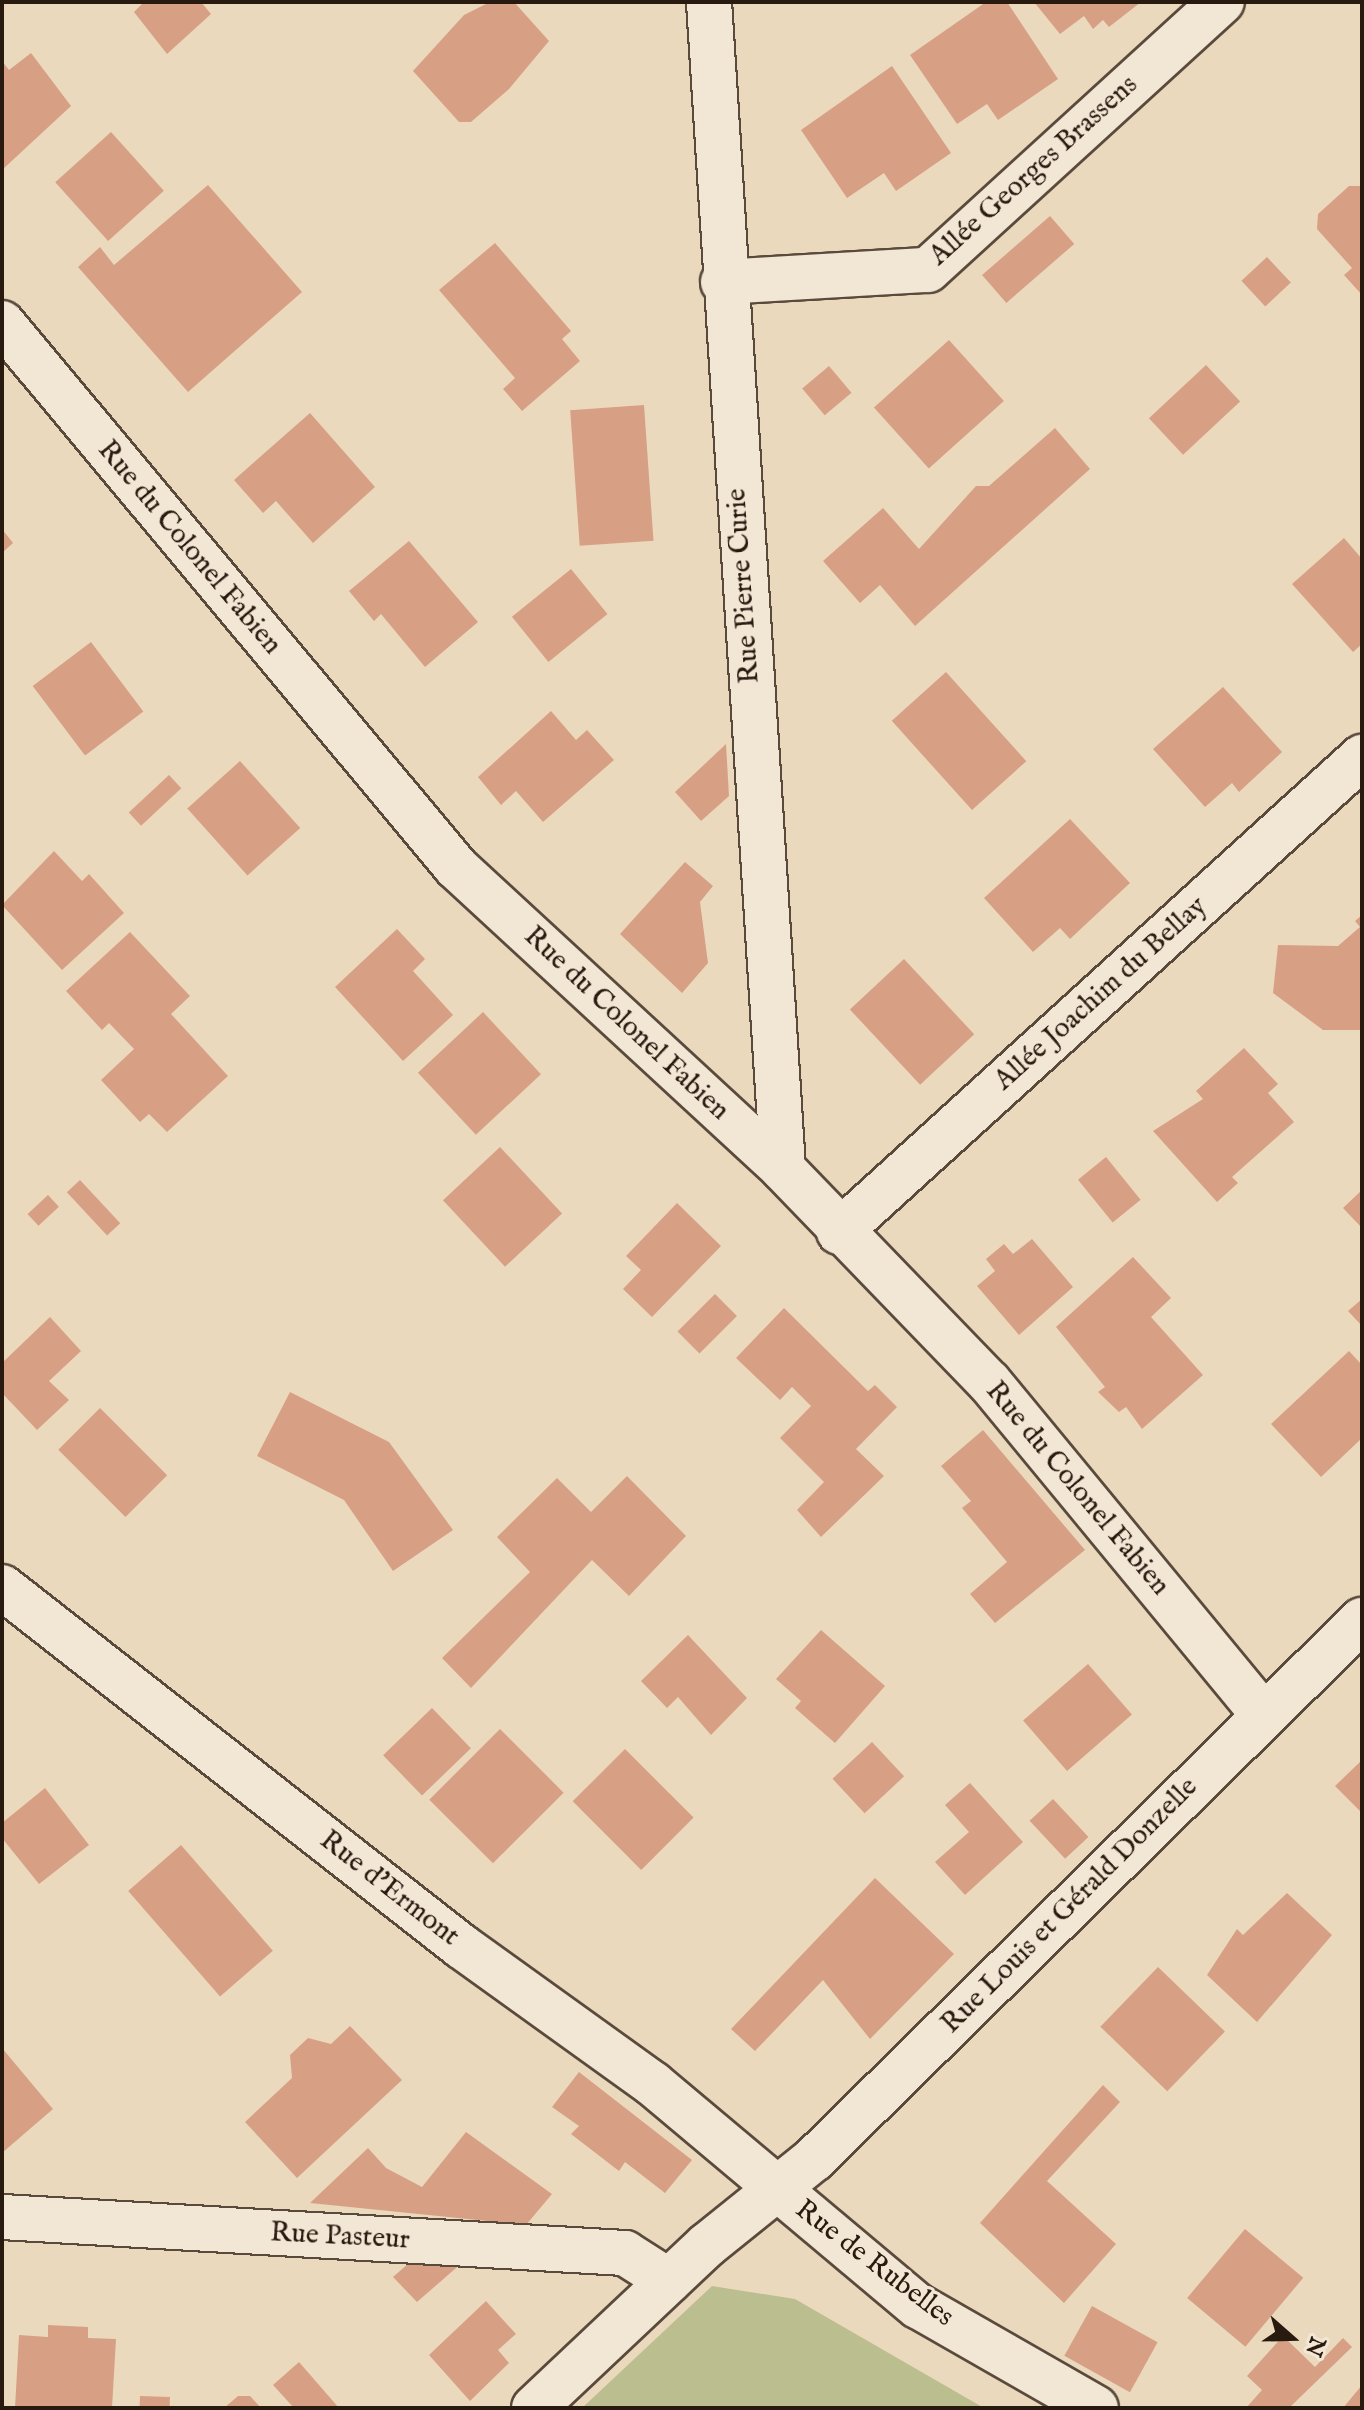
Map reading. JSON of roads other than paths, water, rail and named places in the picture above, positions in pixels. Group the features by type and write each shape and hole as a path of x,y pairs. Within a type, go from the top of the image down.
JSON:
{"street":[{"name":"Rue Pierre Curie","path":"709,2 723,282 783,1169"},
{"name":"Allée Georges Brassens","path":"723,282 928,270 1222,2"},
{"name":"Rue du Colonel Fabien","path":"2,323 456,867 783,1169 839,1232 989,1382 1263,1714"},
{"name":"Allée Joachim du Bellay","path":"839,1232 1362,757"},
{"name":"Rue d'Ermont","path":"2,1587 461,1946 653,2084 777,2191"},
{"name":"Rue Louis et Gérald Donzelle","path":"534,2408 669,2281 777,2191 1362,1620"},
{"name":"Rue de Rubelles","path":"777,2191 918,2306 1096,2408"},
{"name":"Rue Pasteur","path":"2,2217 625,2253 669,2281"}]}
